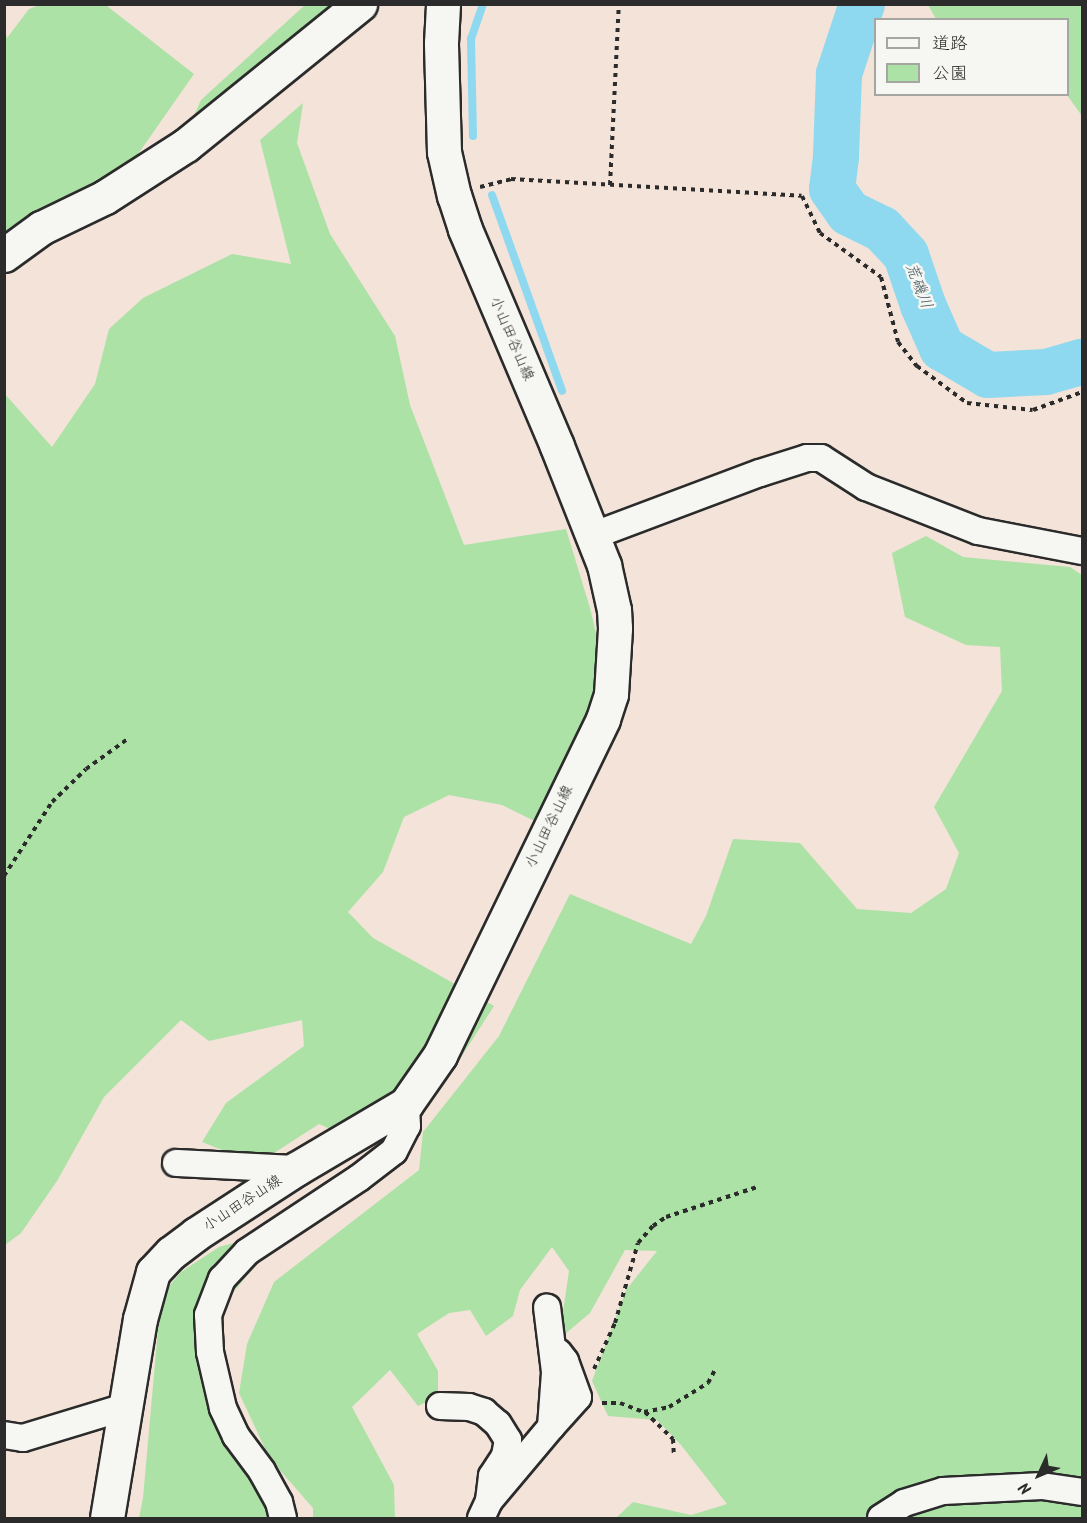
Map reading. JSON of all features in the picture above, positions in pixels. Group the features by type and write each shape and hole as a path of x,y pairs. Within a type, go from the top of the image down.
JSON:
{"main road":[{"path":"4,255 41,228 105,197 186,145 360,4"},
{"name":"小山田谷山線","path":"107,1518 111,1484 128,1406 140,1319 153,1272 171,1253 195,1234 296,1169 406,1104 440,1055 603,719 611,694 615,649 614,610 604,566 469,239 454,196 444,152 441,43 443,4"}],"street":[{"path":"592,536 760,473 807,458 821,458 866,487 978,531 1083,551"},
{"path":"283,1518 279,1502 262,1471 236,1436 223,1408 210,1352 208,1315 222,1279 247,1252 359,1178 394,1151 407,1126 406,1104"},
{"path":"176,1163 296,1169"},
{"path":"547,1307 555,1372 551,1427"},
{"path":"485,1510 578,1397 564,1361 552,1345"},
{"path":"4,1435 23,1438 128,1406"},
{"path":"440,1406 469,1407 484,1412 498,1424 508,1440 505,1456 492,1476 485,1510"},
{"path":"881,1518 904,1503 943,1491 1042,1486 1083,1492"}],"path":[{"path":"610,185 619,4"},
{"path":"454,196 511,179 802,196 820,232 881,277 898,342 917,366 968,403 1033,411 1083,392"},
{"path":"4,876 52,802 86,769 129,738"},
{"path":"674,1456 673,1439 644,1412 621,1403 591,1403 578,1397 602,1355 615,1323 638,1243 653,1226 666,1217 758,1187"},
{"path":"644,1412 669,1407 708,1383 716,1368"}],"green space":[{"path":"94,4 107,6 194,74 124,174 5,253 4,28 7,38 29,9 40,5"},
{"path":"305,5 346,5 179,138 173,132 192,120 201,100"},
{"path":"928,5 1082,5 1082,116 1068,96 1069,18 935,18"},
{"path":"303,103 297,143 330,234 395,336 410,405 464,545 566,529 590,608 617,721 561,834 502,805 449,795 404,817 383,872 348,912 373,938 494,1006 438,1093 371,1147 319,1124 257,1164 202,1142 226,1103 304,1046 302,1020 209,1041 181,1020 104,1097 57,1181 21,1233 5,1245 4,393 52,447 95,384 109,329 143,298 232,254 291,264 260,140"},
{"path":"926,536 963,557 1070,567 1082,575 1082,1518 616,1518 633,1502 691,1515 727,1504 681,1445 657,1420 608,1416 592,1381 626,1290 657,1251 625,1250 590,1313 559,1339 569,1271 552,1247 520,1290 513,1316 486,1336 470,1310 449,1313 417,1334 438,1371 438,1396 418,1406 390,1370 352,1407 394,1485 395,1518 313,1518 313,1508 270,1459 239,1393 247,1344 274,1282 419,1170 423,1132 499,1036 570,894 691,944 706,916 733,839 800,843 857,909 911,913 946,889 959,853 934,807 1002,691 1000,647 966,645 905,617 892,553"},
{"path":"259,1236 269,1250 230,1296 209,1333 215,1385 275,1505 278,1518 139,1518 143,1498 161,1296 181,1272 219,1247"}],"waterway":[{"path":"473,136 471,39 483,4"},
{"name":"荒磯川","path":"862,4 839,74 836,157 832,189 849,213 882,229 906,255 923,305 942,348 988,375 1046,372 1082,362"},
{"path":"492,195 562,391"}]}
